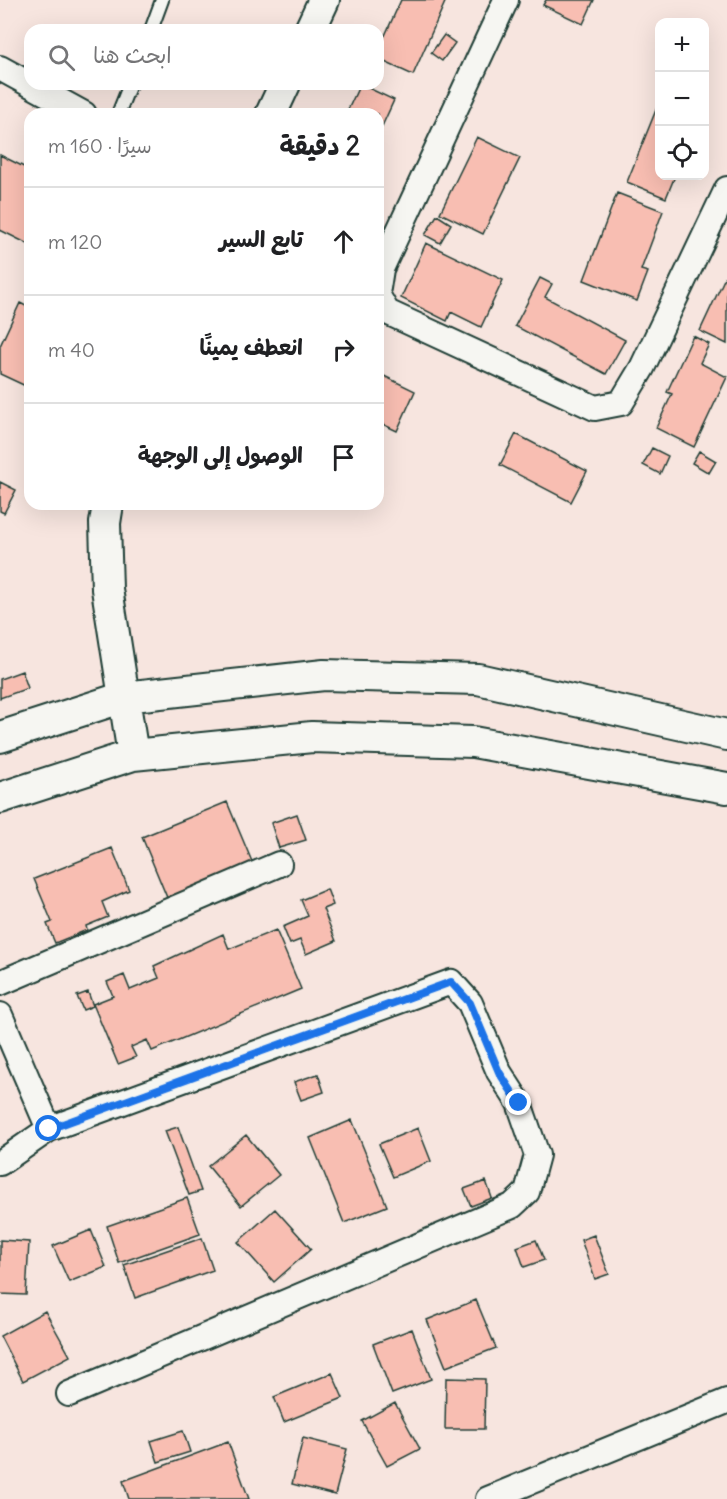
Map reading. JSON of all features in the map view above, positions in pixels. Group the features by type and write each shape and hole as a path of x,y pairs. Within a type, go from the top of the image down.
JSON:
{"street":[{"path":"313,24 324,0"},
{"path":"384,263 506,0"},
{"path":"0,68 24,81"},
{"path":"40,90 73,108"},
{"path":"274,108 282,90"},
{"path":"384,307 387,312 595,408 621,403 642,369 727,189"},
{"path":"107,510 105,523 107,589 134,755"},
{"path":"0,737 124,697 324,675 478,679 727,735"},
{"path":"0,798 134,755 312,737 473,742 727,788"},
{"path":"0,982 279,864"},
{"path":"0,1163 49,1129 451,982 470,1003 499,1072 519,1103 537,1155 527,1192 512,1206 69,1394"},
{"path":"0,1015 49,1129"},
{"path":"488,1499 727,1401"}],"lane":[{"path":"153,24 162,0"},
{"path":"120,108 128,90"}],"building":[{"path":"401,0 446,0 413,75 384,62 384,38"},
{"path":"546,0 594,0 583,24 543,5"},
{"path":"444,35 455,43 442,61 431,53"},
{"path":"357,90 373,90 394,100 384,122 384,108 349,108"},
{"path":"655,112 655,180 673,180 666,198 627,182"},
{"path":"477,137 520,158 483,234 440,213"},
{"path":"0,155 24,167 24,242 0,230"},
{"path":"617,193 663,211 641,270 648,272 637,301 584,280"},
{"path":"437,215 451,224 440,243 425,235"},
{"path":"426,243 503,280 481,327 451,312 447,321 401,298"},
{"path":"727,273 727,344 700,331"},
{"path":"540,278 552,284 545,297 625,340 606,374 515,326"},
{"path":"20,303 24,305 24,385 0,374 0,346"},
{"path":"693,336 709,344 700,363 727,377 694,447 656,428 672,394 667,392"},
{"path":"384,376 415,391 397,431 384,425"},
{"path":"516,434 587,471 571,502 500,465"},
{"path":"652,448 668,456 660,474 643,465"},
{"path":"699,451 716,461 709,473 692,463"},
{"path":"0,482 16,490 4,513 0,511"},
{"path":"22,671 28,688 0,698 0,679"},
{"path":"227,802 253,864 168,900 142,837"},
{"path":"297,814 306,840 279,848 271,823"},
{"path":"112,848 129,890 102,902 108,917 86,926 87,930 55,943 47,924 52,922 34,879"},
{"path":"327,889 333,905 323,909 336,941 306,954 300,940 290,944 283,927 308,916 301,900"},
{"path":"276,930 301,989 152,1051 147,1040 131,1047 136,1057 118,1064 93,1004 113,996 107,982 124,975 130,990 159,978 154,966 223,934 229,949"},
{"path":"88,992 93,1006 83,1010 77,996"},
{"path":"318,1074 324,1092 301,1100 294,1082"},
{"path":"352,1120 387,1206 344,1223 310,1138"},
{"path":"178,1127 201,1191 189,1195 165,1131"},
{"path":"418,1128 431,1161 393,1177 379,1144"},
{"path":"246,1135 279,1175 241,1206 208,1166"},
{"path":"486,1181 492,1198 471,1206 464,1189"},
{"path":"187,1198 200,1234 119,1263 107,1226"},
{"path":"275,1209 311,1249 274,1282 238,1242"},
{"path":"91,1230 106,1267 69,1282 53,1246"},
{"path":"594,1235 609,1274 595,1279 581,1240"},
{"path":"202,1238 213,1270 135,1298 124,1265"},
{"path":"0,1240 29,1242 26,1295 0,1294"},
{"path":"536,1240 544,1260 524,1267 517,1247"},
{"path":"476,1300 496,1348 446,1367 427,1320"},
{"path":"45,1311 70,1356 23,1381 0,1336"},
{"path":"412,1329 431,1379 392,1394 373,1344"},
{"path":"332,1373 343,1398 284,1422 274,1397"},
{"path":"446,1378 485,1379 484,1429 445,1429"},
{"path":"395,1403 420,1449 387,1466 362,1421"},
{"path":"183,1431 190,1452 158,1462 151,1441"},
{"path":"303,1438 347,1449 335,1495 292,1484"},
{"path":"228,1442 249,1499 129,1499 123,1481"}],"route":[{"path":"49,1129 451,982 470,1003 499,1072 519,1103"}]}
